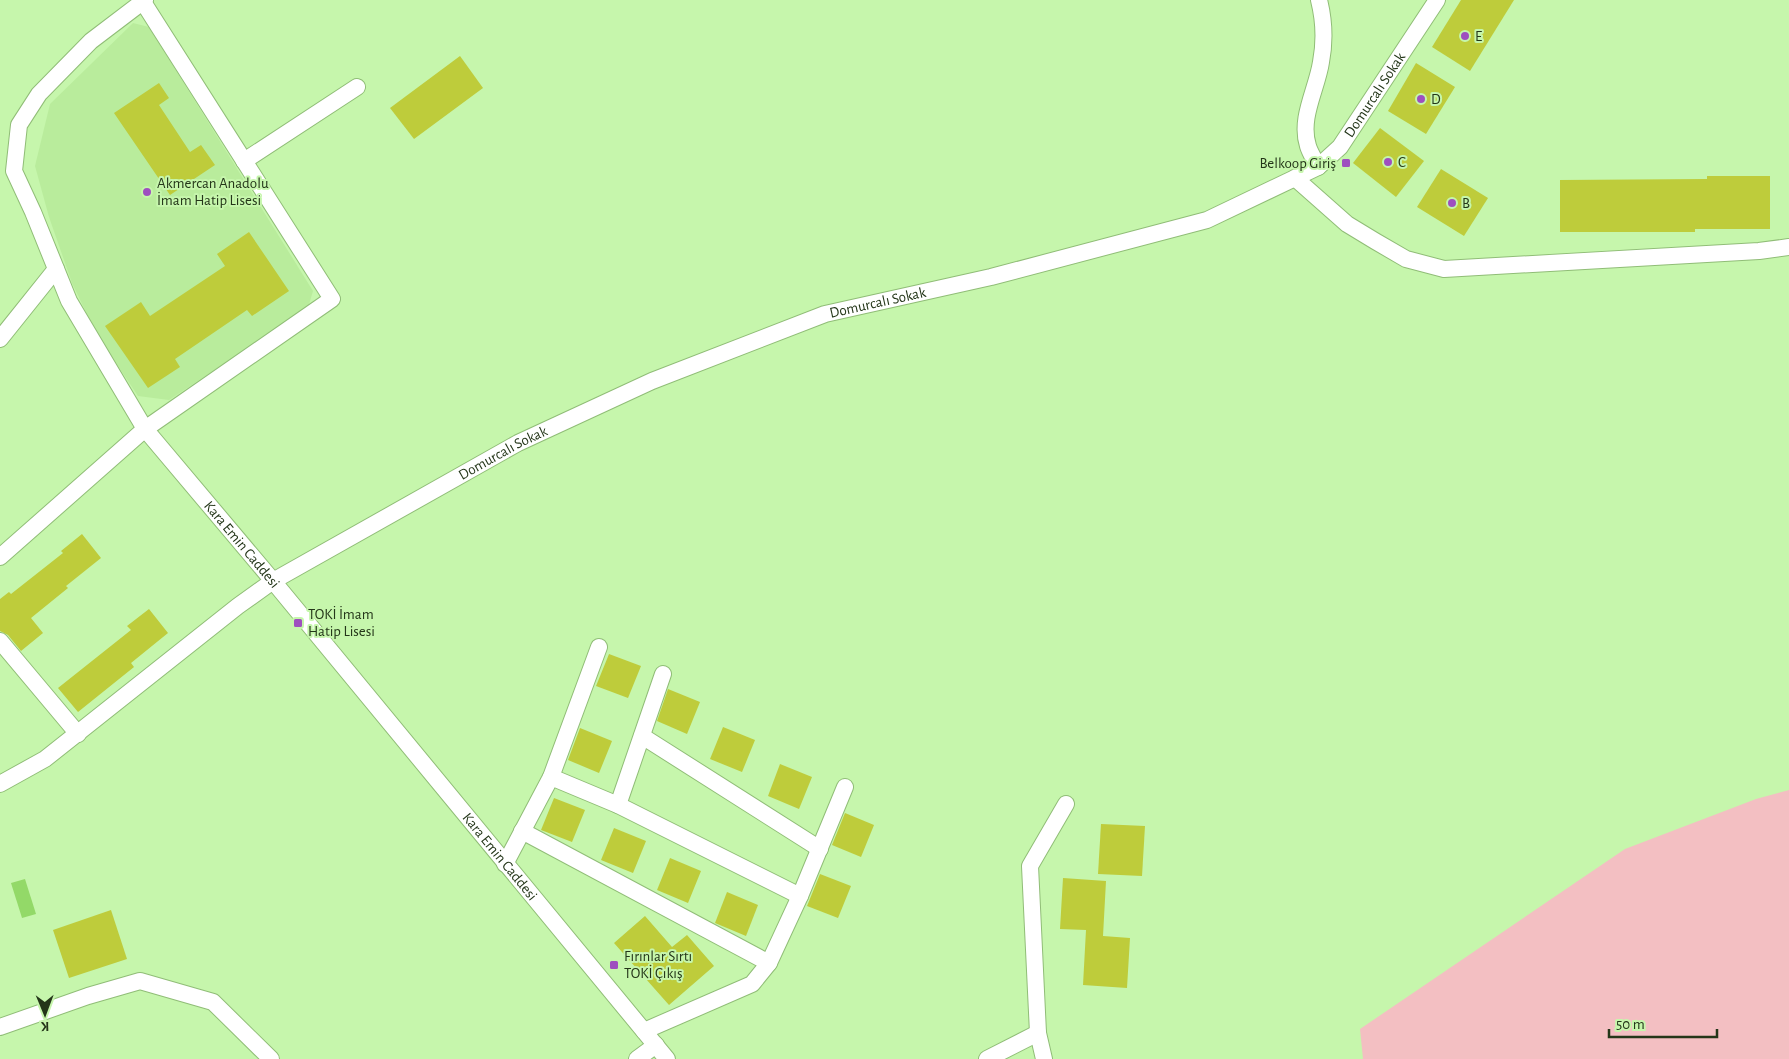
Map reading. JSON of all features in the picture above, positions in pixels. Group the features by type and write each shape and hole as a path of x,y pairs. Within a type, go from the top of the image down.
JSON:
{"street":[{"path":"1318,167 1308,144 1306,128 1311,99 1322,62 1324,20 1319,0"},
{"name":"Domurcalı Sokak","path":"0,784 45,760 238,606 273,581 518,443 652,381 825,314 991,277 1207,220 1318,167 1340,147 1437,0"},
{"path":"0,558 145,429 332,299 144,1 91,41 39,94 19,125 14,171"},
{"path":"244,161 357,87"},
{"path":"0,157 14,171"},
{"name":"Kara Emin Caddesi","path":"14,171 70,301 145,429 668,1059"},
{"path":"1295,178 1347,224 1406,259 1444,269 1789,247"},
{"path":"0,339 56,269"},
{"path":"0,641 78,734"},
{"path":"505,864 551,777 599,648"},
{"path":"618,805 663,674"},
{"path":"642,736 820,849"},
{"path":"551,777 618,805 800,896"},
{"path":"644,1031 752,984 769,963 800,896 845,788"},
{"path":"1044,1059 1038,1034 1030,866 1066,804"},
{"path":"522,832 769,963"},
{"path":"0,1027 88,996 140,981 212,1002 271,1059"},
{"path":"987,1059 1038,1034"},
{"path":"637,1059 656,1045"}],"shaded area":[{"name":"Akmercan Anadolu İmam Hatip Lisesi","path":"133,23 149,27 313,291 308,308 169,400 138,396 96,333 72,283 49,217 35,166 50,104"},
{"path":"1789,790 1789,1059 1363,1059 1360,1029 1625,849 1756,799"},
{"path":"25,879 36,914 22,918 11,883"}],"building":[{"name":"E","path":"1461,0 1514,0 1470,71 1432,47"},
{"path":"460,56 483,88 414,139 390,108"},
{"name":"D","path":"1416,63 1455,87 1426,134 1388,111"},
{"path":"159,83 169,98 159,105 190,152 201,145 215,165 170,195 114,113"},
{"name":"C","path":"1380,128 1424,161 1396,197 1353,163"},
{"name":"B","path":"1441,169 1488,198 1464,236 1417,207"},
{"path":"1707,176 1770,176 1770,229 1695,229 1695,232 1560,232 1560,180 1707,179"},
{"path":"249,232 289,291 252,316 247,310 175,359 180,367 148,388 105,326 141,302 150,316 225,266 217,254"},
{"path":"82,534 101,558 66,586 68,588 31,618 43,633 21,651 8,635 0,631 0,599 9,592 11,594 63,553 61,551"},
{"path":"149,609 168,633 131,663 134,667 78,712 58,688 131,630 127,626"},
{"path":"609,654 641,666 628,698 596,686"},
{"path":"668,689 700,702 687,734 657,721"},
{"path":"723,727 755,740 742,772 710,759"},
{"path":"580,728 612,741 599,773 568,760"},
{"path":"780,764 812,777 799,809 768,796"},
{"path":"554,798 585,810 572,842 541,830"},
{"path":"845,813 874,825 861,857 832,845"},
{"path":"1101,824 1145,826 1142,876 1098,874"},
{"path":"614,828 646,841 633,873 601,860"},
{"path":"670,858 701,871 688,903 657,890"},
{"path":"820,874 851,886 838,918 807,906"},
{"path":"1063,878 1106,881 1103,936 1130,938 1127,988 1083,985 1086,930 1060,929"},
{"path":"727,892 758,905 746,936 715,923"},
{"path":"111,910 127,959 69,978 53,930"},
{"path":"645,916 672,947 687,935 714,966 669,1005 614,943"}],"place":[{"name":"E","path":"1465,36"},
{"name":"D","path":"1421,99"},
{"name":"C","path":"1388,162"},
{"name":"Belkoop Giriş","path":"1346,163"},
{"name":"Akmercan Anadolu İmam Hatip Lisesi","path":"147,192"},
{"name":"B","path":"1452,203"},
{"name":"TOKİ İmam Hatip Lisesi","path":"298,623"},
{"name":"Fırınlar Sırtı TOKİ Çıkış","path":"614,965"}]}
